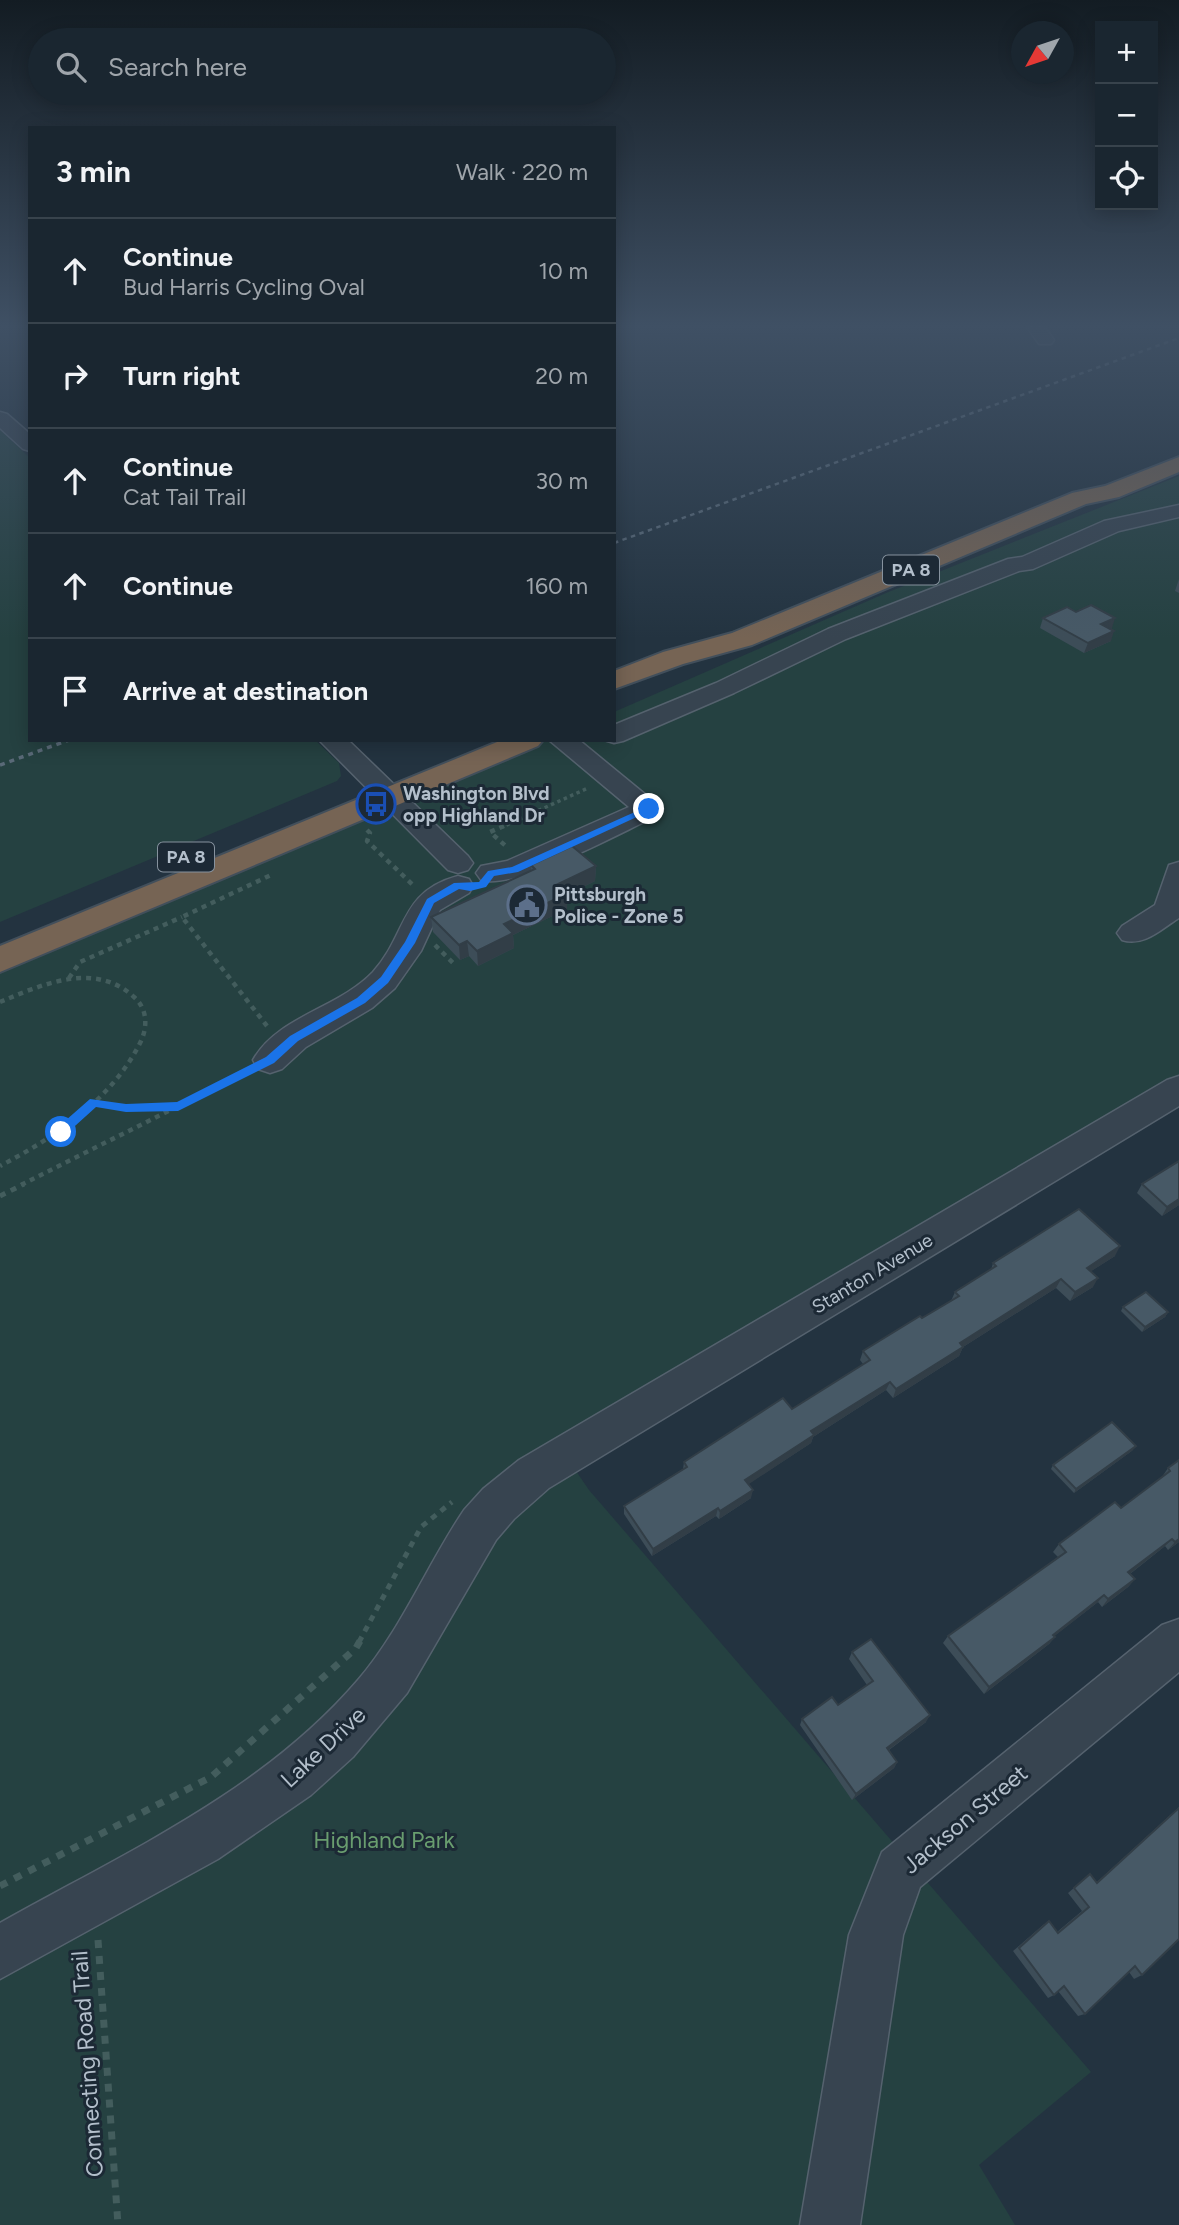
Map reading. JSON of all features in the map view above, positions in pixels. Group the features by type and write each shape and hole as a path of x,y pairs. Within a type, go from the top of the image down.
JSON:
{"highway":[{"name":"PA 8","path":"1080,498 1093,484 1179,446"},
{"name":"PA 8","path":"616,680 673,658 742,639 1080,498 1111,492 1179,464"},
{"name":"PA 8","path":"616,703 691,670 742,639"},
{"name":"PA 8","path":"0,960 382,789 465,742"},
{"name":"PA 8","path":"0,935 382,789 522,742"}],"street":[{"path":"616,734 725,688 837,634 1016,564 1025,564 1112,526 1179,512"},
{"path":"803,614 837,634"},
{"path":"334,742 382,789 458,874"},
{"path":"270,1060 294,1038 361,1000 384,980 410,943 427,904 477,860 487,865 491,873 514,869 649,809 579,744"},
{"path":"1133,933 1169,910 1179,872"},
{"name":"Stanton Avenue","path":"564,1455 1179,1089"},
{"name":"Lake Drive","path":"0,1952 236,1820 298,1773 342,1732 375,1696 406,1652 481,1522 510,1493 564,1455"},
{"name":"Jackson Street","path":"830,2225 876,1935 900,1870 1179,1642"}],"path":[{"path":"509,850 490,832 599,783"},
{"path":"360,823 370,833 367,841 420,892"},
{"path":"69,978 80,962 183,917 267,1024"},
{"path":"428,937 454,964"},
{"path":"0,1002 69,978 103,979 120,984 141,1003 146,1015 141,1041 94,1102 61,1132 0,1166"},
{"path":"0,1196 270,1060"},
{"path":"94,1102 126,1108 178,1107"},
{"path":"0,1886 211,1777 356,1648 421,1527 462,1494"},
{"name":"Connecting Road Trail","path":"95,1901 118,2225"}],"green space":[{"path":"1,431 28,456 28,742 317,742 339,763 341,776 337,781 0,922"},
{"name":"Highland Park","path":"1179,476 1179,1089 565,1455 589,1490 1091,2072 979,2165 1015,2225 0,2225 0,969 541,742 616,742 616,711 886,593"}],"building":[{"path":"1091,605 1115,618 1101,624 1114,631 1088,643 1043,618 1067,607 1076,612"},
{"path":"572,846 596,866 556,885 566,894 504,924 513,933 477,951 467,941 459,945 431,917 535,869 531,865"},
{"path":"1179,1161 1179,1199 1167,1207 1142,1184"},
{"path":"1079,1209 1120,1246 1087,1268 1098,1278 1075,1292 1061,1279 960,1343 963,1347 896,1389 890,1382 811,1431 814,1435 745,1480 753,1490 720,1511 718,1508 653,1549 624,1506 687,1467 684,1462 783,1398 792,1409 870,1360 863,1351 959,1296 955,1292 996,1266 993,1263"},
{"path":"1146,1292 1168,1312 1145,1327 1123,1307"},
{"path":"1112,1422 1136,1446 1076,1489 1053,1465"},
{"path":"1179,1460 1179,1539 1175,1542 1172,1539 1128,1572 1135,1579 1108,1599 1104,1595 1053,1635 1055,1637 989,1687 948,1636 1066,1552 1059,1544 1115,1502 1121,1508 1170,1471 1168,1468"},
{"path":"871,1639 930,1715 887,1748 897,1762 856,1794 802,1719 832,1697 838,1705 873,1681 852,1652"},
{"path":"1179,1808 1179,1939 1142,1975 1135,1966 1085,2014 1064,1986 1054,1995 1019,1948 1049,1921 1058,1933 1089,1907 1074,1888 1090,1874 1097,1883"}],"railway":[{"path":"616,542 923,431"},
{"path":"0,765 63,742"}],"place":[{"name":"Washington Blvd opp Highland Dr","path":"376,804"},
{"name":"Pittsburgh Police - Zone 5","path":"527,905"}],"route":[{"path":"61,1132 94,1102 126,1108 178,1107 270,1060 294,1038 361,1000 384,980 410,943 430,901 458,886 477,887 487,881 491,873 507,872 649,809"}]}
